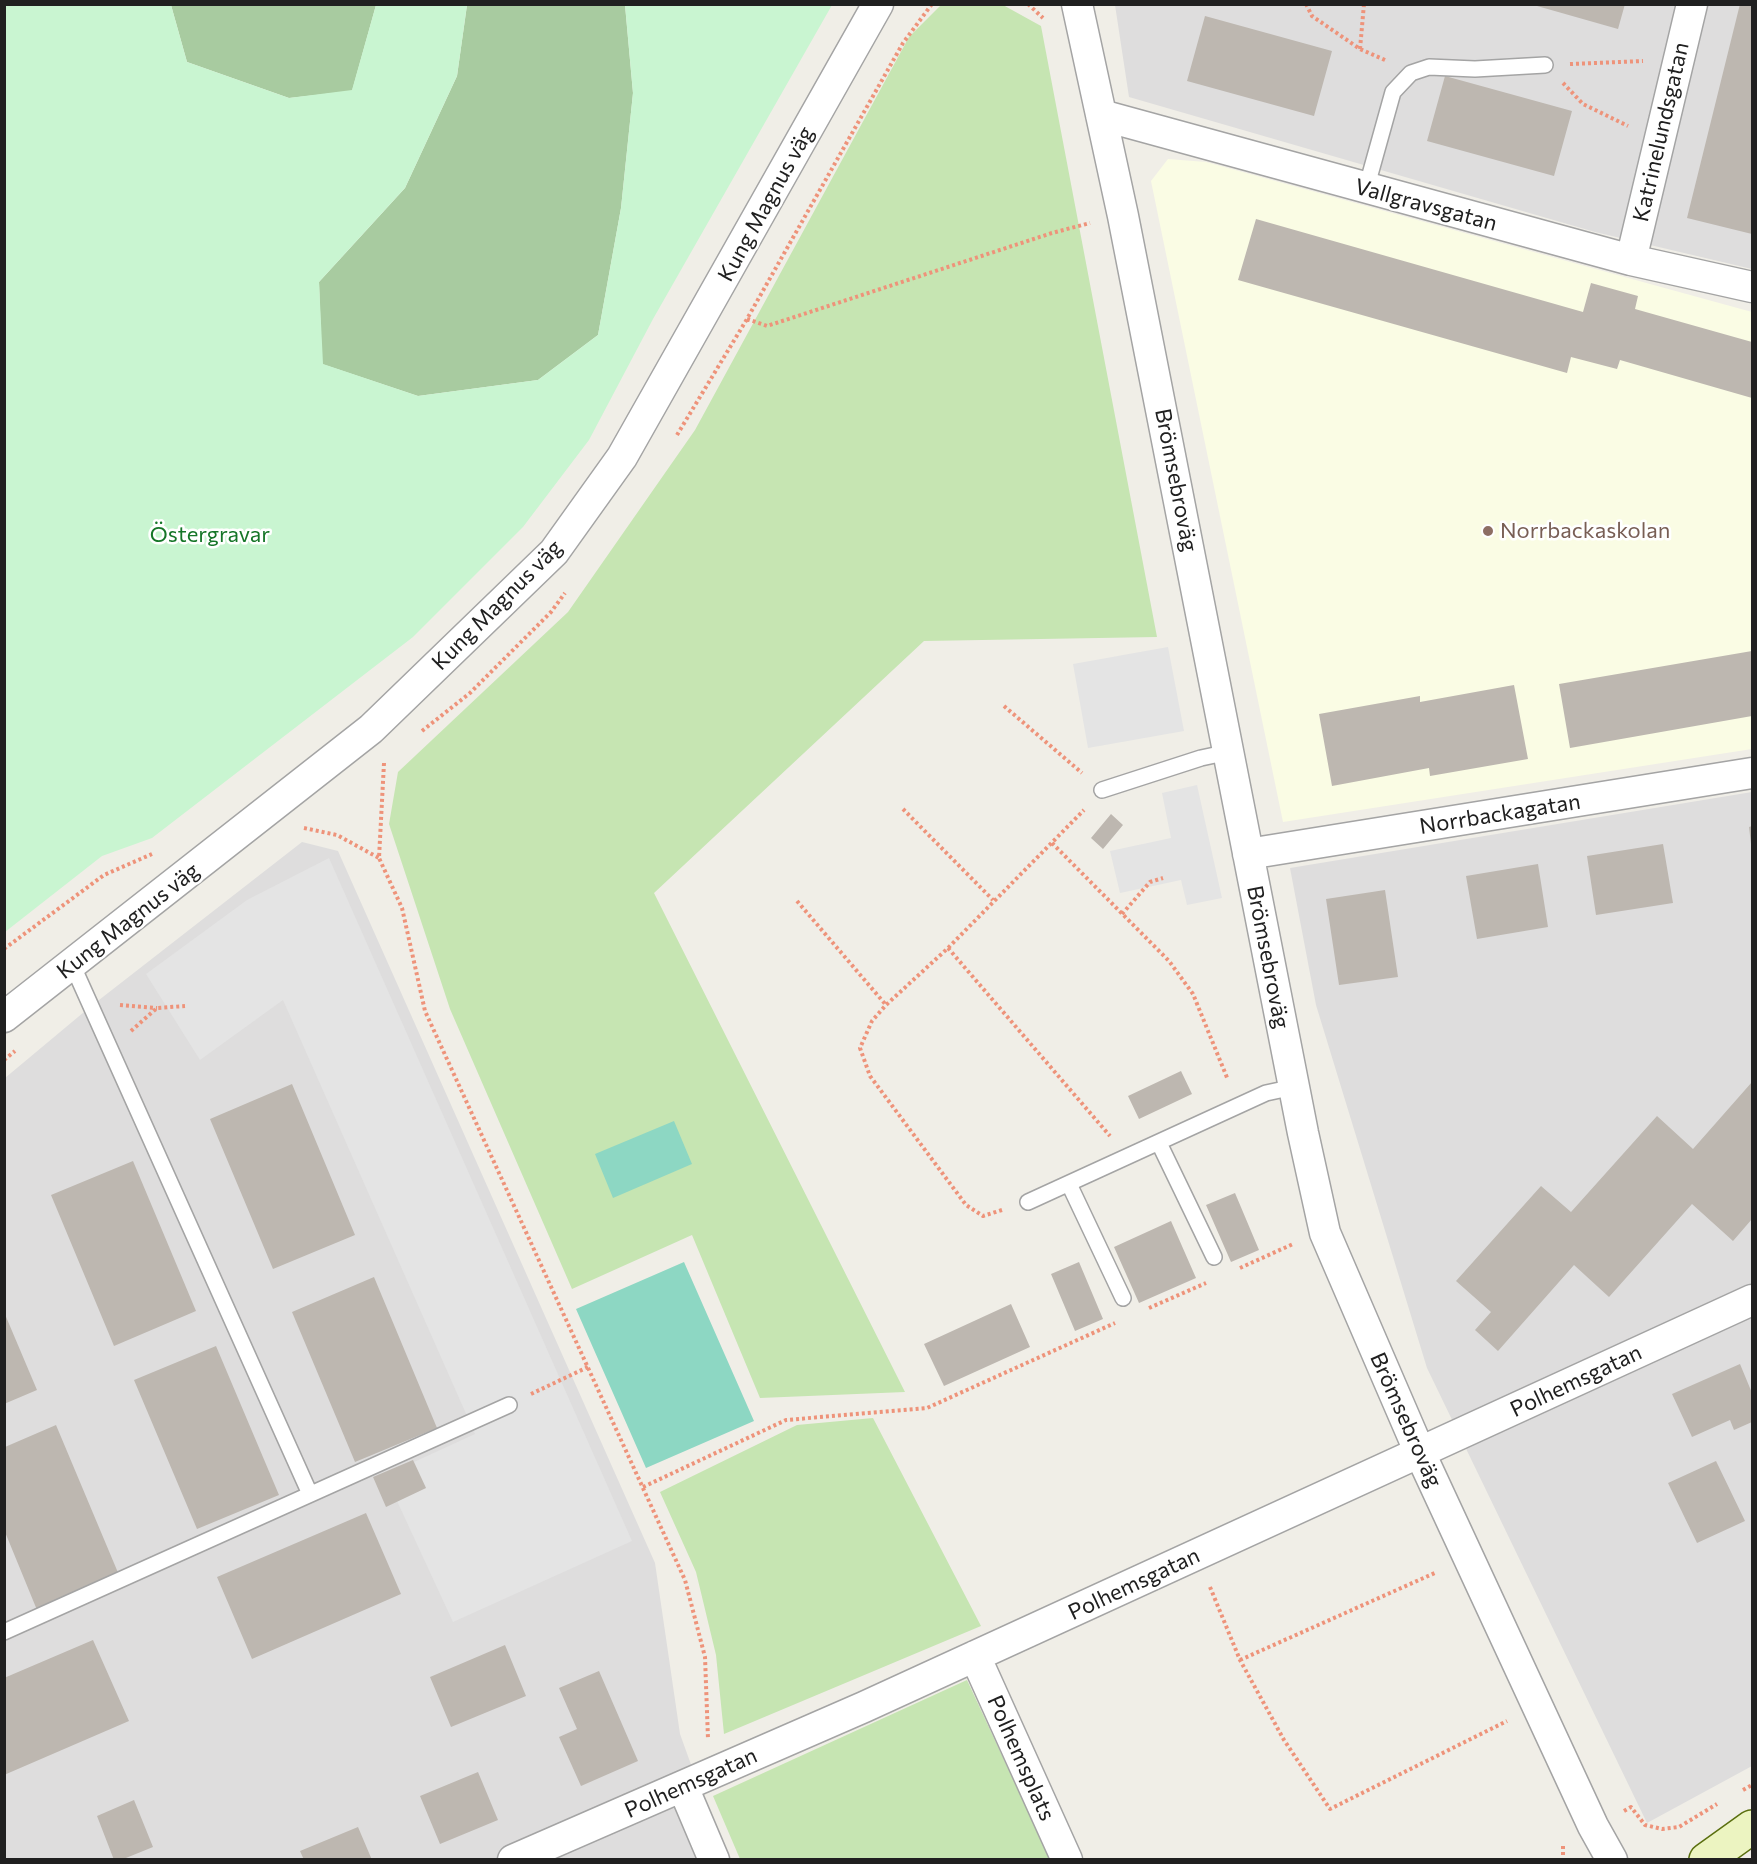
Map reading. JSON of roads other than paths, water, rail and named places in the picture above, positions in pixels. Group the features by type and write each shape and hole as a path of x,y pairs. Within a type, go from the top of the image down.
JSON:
{"main road":[{"path":"1706,1860 1752,1827"}],"street":[{"name":"Kung Magnus väg","path":"4,1017 371,729 554,552 622,457 878,4"},
{"name":"Brömsebroväg","path":"1077,4 1123,216 1294,1087 1325,1233 1420,1453 1593,1826 1612,1860"},
{"name":"Katrinelundsgatan","path":"1631,260 1677,59 1692,4"},
{"name":"Vallgravsgatan","path":"1101,115 1631,260 1752,287"},
{"name":"Norrbackagatan","path":"1248,854 1752,774"},
{"name":"Polhemsgatan","path":"513,1860 683,1787 975,1656 1752,1300"},
{"name":"Polhemsplats","path":"975,1656 1067,1860"},
{"path":"683,1787 714,1860"}],"lane":[{"path":"1366,189 1393,92 1411,74 1429,67 1475,69 1545,65"},
{"path":"1102,790 1201,758 1229,752"},
{"path":"72,964 310,1494"},
{"path":"1028,1202 1266,1094 1294,1087"},
{"path":"1159,1143 1214,1257"},
{"path":"1069,1184 1123,1298"},
{"path":"4,1632 509,1405"}],"place":[{"name":"Norrbackaskolan","path":"1488,531"}],"park label":[{"name":"Östergravar","path":"210,535"}]}
